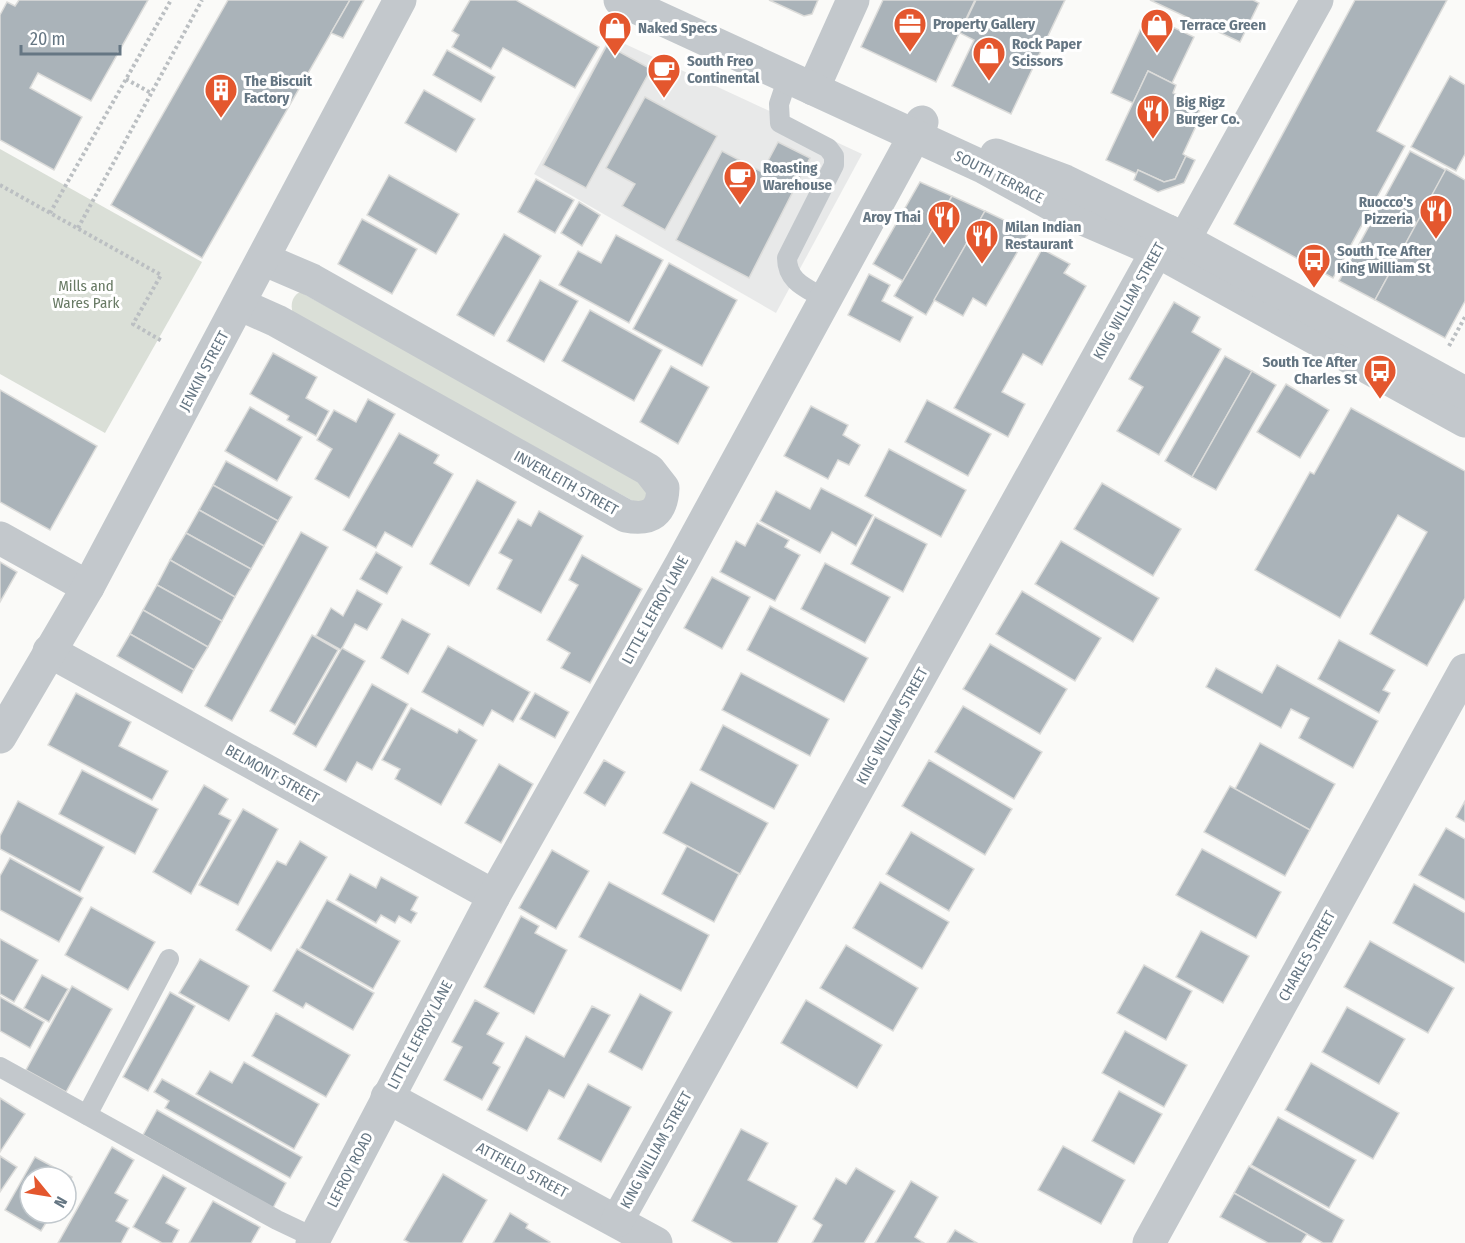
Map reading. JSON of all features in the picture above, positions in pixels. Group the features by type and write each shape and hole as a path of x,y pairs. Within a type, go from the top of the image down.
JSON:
{"street":[{"name":"JENKIN STREET","path":"0,737 88,587 400,0"},
{"name":"SOUTH TERRACE","path":"620,0 919,129 1065,180 1170,241 1457,388"},
{"name":"SOUTH TERRACE","path":"665,0 807,80"},
{"path":"807,80 854,0"},
{"name":"KING WILLIAM STREET","path":"617,1221 1170,241 1317,0"},
{"name":"LITTLE LEFROY LANE","path":"387,1097 494,896 681,564 919,129"},
{"name":"INVERLEITH STREET","path":"239,304 277,321 626,516 638,519 655,513 659,507 663,488 649,470 312,280 263,260"},
{"path":"0,538 88,587"},
{"name":"BELMONT STREET","path":"49,651 494,896"},
{"name":"CHARLES STREET","path":"1149,1243 1465,670"},
{"name":"ATTFIELD STREET","path":"387,1097 656,1243"},
{"name":"LEFROY ROAD","path":"314,1241 387,1097"}],"lane":[{"path":"807,80 779,104 780,123 828,148 834,156 834,165 787,258 787,268 791,277 825,299"},
{"path":"87,1115 169,959"},
{"path":"0,1067 314,1241"}],"path":[{"path":"50,213 171,0"},
{"path":"78,228 202,0"},
{"path":"126,79 151,93"},
{"path":"0,185 161,275 133,324 162,341"},
{"path":"1457,388 1465,317"}],"shaded area":[{"path":"610,37 862,154 776,313 534,174"}],"green space":[{"name":"Mills and Wares Park","path":"0,149 202,262 105,433 0,374"},
{"path":"300,292 650,482 644,507 293,314 292,301"}],"building":[{"path":"19,0 148,0 91,101 38,73 30,88 82,117 54,170 0,140 0,15 7,2 15,6"},
{"name":"The Biscuit Factory","path":"228,0 350,0 202,258 111,205"},
{"path":"350,0 364,0 343,38 331,33"},
{"path":"470,0 516,0 599,47 575,88 503,48 491,69 452,47 459,35 452,31"},
{"path":"769,0 818,0 812,14 804,16"},
{"path":"883,0 975,0 936,82 861,47"},
{"path":"976,0 1065,0 1011,114 952,86 974,40 960,33"},
{"path":"1150,0 1253,0 1259,3 1240,42"},
{"path":"1355,0 1447,0 1377,131 1405,146 1333,278 1234,224"},
{"name":"Terrace Green","path":"1147,15 1194,37 1172,83 1148,71 1133,103 1111,93"},
{"path":"607,45 651,69 586,188 543,165"},
{"path":"447,50 495,77 481,102 433,75"},
{"name":"Big Rigz Burger Co.","path":"1148,71 1176,85 1173,93 1201,107 1193,125 1196,126 1183,154 1186,156 1175,179 1164,182 1138,170 1137,174 1106,160"},
{"path":"1450,76 1465,85 1465,154 1456,171 1411,147"},
{"path":"424,90 475,119 456,152 405,123"},
{"path":"645,97 717,136 665,230 622,206 635,184 606,168"},
{"name":"Roasting Warehouse","path":"778,142 810,158 749,278 676,240 722,151 762,172"},
{"path":"1410,151 1446,170 1375,300 1339,281"},
{"path":"1186,156 1195,160 1184,183 1158,192 1134,180 1138,170 1164,182 1175,179"},
{"name":"Ruocco's Pizzeria","path":"1446,169 1465,180 1465,301 1445,338 1375,300"},
{"path":"389,175 459,214 436,254 367,215"},
{"path":"536,179 574,200 555,233 518,212"},
{"path":"920,182 952,196 903,281 873,264"},
{"name":"Aroy Thai","path":"952,196 985,211 926,315 894,296"},
{"path":"579,202 600,215 582,246 561,233"},
{"name":"Milan Indian Restaurant","path":"985,211 1029,232 986,306 973,298 963,316 934,300"},
{"path":"362,219 417,249 392,294 338,264"},
{"path":"504,234 541,256 494,336 457,315"},
{"path":"616,235 663,260 629,323 559,285 578,251 601,263"},
{"path":"1042,249 1070,264 1064,273 1086,286 1042,365 1023,354 1002,392 1025,404 1008,437 954,408"},
{"path":"669,263 737,300 702,366 633,329"},
{"path":"869,274 890,285 882,301 913,317 900,342 848,315"},
{"path":"540,280 578,301 544,362 507,341"},
{"path":"1174,302 1200,317 1192,332 1221,349 1159,455 1117,431 1143,387 1129,379"},
{"path":"590,310 662,350 634,401 562,361"},
{"path":"273,353 317,377 306,398 329,411 316,436 287,420 289,416 250,394"},
{"path":"1225,356 1252,371 1192,477 1165,461"},
{"path":"671,366 709,387 678,444 640,422"},
{"path":"1252,371 1276,385 1216,490 1192,477"},
{"path":"1286,384 1329,410 1300,458 1257,432"},
{"path":"0,390 97,446 50,530 0,502"},
{"path":"368,399 395,414 349,498 315,479 332,449 317,440 334,410 356,422"},
{"path":"927,400 991,434 968,476 905,442"},
{"path":"811,406 848,425 843,435 860,445 849,465 838,460 828,479 784,456"},
{"path":"250,407 302,437 277,481 225,451"},
{"path":"1351,408 1465,471 1465,598 1427,666 1370,634 1427,532 1398,515 1340,618 1255,570 1310,472 1314,474"},
{"path":"399,433 439,455 434,463 453,474 412,547 385,532 376,548 343,530"},
{"path":"889,449 966,490 941,537 865,496"},
{"path":"226,461 292,497 278,521 213,485"},
{"path":"477,480 516,502 469,586 430,564"},
{"path":"1102,483 1181,529 1153,576 1074,529"},
{"path":"213,485 278,521 264,546 199,510"},
{"path":"821,488 873,515 856,546 832,532 820,553 760,521 776,491 810,509"},
{"path":"199,510 264,546 251,569 186,533"},
{"path":"539,511 583,536 541,613 497,589 512,560 499,553 518,519 531,526"},
{"path":"875,517 927,544 903,592 851,564"},
{"path":"757,523 789,540 785,547 800,555 775,601 720,572 736,541 745,546"},
{"path":"301,532 328,547 232,721 205,706"},
{"path":"186,533 251,569 235,597 170,560"},
{"path":"1061,541 1159,598 1133,642 1035,584"},
{"path":"376,552 402,567 387,594 360,579"},
{"path":"582,555 642,589 590,683 561,668 570,653 547,640 578,585 569,580"},
{"path":"170,560 235,597 222,621 157,585"},
{"path":"0,562 17,572 0,602"},
{"path":"825,563 890,597 865,643 801,609"},
{"path":"712,577 750,597 722,649 684,628"},
{"path":"157,585 222,621 208,647 143,610"},
{"path":"357,590 382,604 367,630 355,624 341,650 316,636 331,608 343,616"},
{"path":"1022,591 1101,638 1075,681 996,634"},
{"path":"770,606 868,658 844,702 747,650"},
{"path":"143,610 208,647 194,670 130,634"},
{"path":"402,619 430,634 408,674 381,658"},
{"path":"130,634 194,670 182,693 117,656"},
{"path":"312,635 338,650 295,725 270,711"},
{"path":"1339,640 1395,670 1383,690 1390,693 1379,713 1318,679"},
{"path":"990,644 1067,689 1040,734 963,689"},
{"path":"448,646 530,692 513,722 492,710 483,726 422,692"},
{"path":"342,648 365,661 316,747 293,734"},
{"path":"1277,665 1378,721 1353,768 1299,738 1309,718 1291,709 1281,728 1206,687 1216,668 1262,693"},
{"path":"741,673 829,719 810,756 722,710"},
{"path":"372,684 408,704 372,770 357,762 346,782 324,770"},
{"path":"76,693 131,722 119,746 168,771 152,800 48,745"},
{"path":"535,693 569,712 555,738 520,719"},
{"path":"963,706 1042,752 1014,799 935,752"},
{"path":"411,708 457,733 459,729 477,740 441,805 395,779 400,769 382,760"},
{"path":"723,725 798,765 774,809 700,770"},
{"path":"1260,743 1335,784 1310,830 1235,789"},
{"path":"604,760 625,772 605,806 584,793"},
{"path":"929,760 1012,809 985,855 902,806"},
{"path":"499,764 533,784 501,843 465,823"},
{"path":"82,770 158,809 135,854 59,814"},
{"path":"691,782 768,823 740,874 663,833"},
{"path":"204,785 228,799 219,814 231,820 191,894 153,872"},
{"path":"1230,786 1310,830 1285,876 1204,832"},
{"path":"18,801 104,847 80,892 0,849 0,836"},
{"path":"1465,801 1465,822 1456,817"},
{"path":"243,809 278,829 238,905 199,885"},
{"path":"1446,828 1465,839 1465,900 1419,875"},
{"path":"911,832 974,869 949,911 886,874"},
{"path":"300,841 327,857 271,951 236,930 277,861 286,865"},
{"path":"687,846 739,874 714,922 662,894"},
{"path":"1202,849 1281,892 1256,938 1176,895"},
{"path":"552,850 589,871 556,929 519,908"},
{"path":"10,858 83,898 59,942 0,910 0,876"},
{"path":"350,874 376,888 381,877 418,897 411,910 417,913 411,923 399,916 395,923 381,915 376,923 336,900"},
{"path":"609,882 709,935 681,991 579,937"},
{"path":"880,882 949,922 922,969 853,928"},
{"path":"1414,884 1465,913 1465,963 1393,923"},
{"path":"327,900 400,941 373,989 300,948"},
{"path":"91,907 155,942 128,990 65,955"},
{"path":"521,916 539,926 535,933 567,950 534,1014 484,987"},
{"path":"1201,931 1249,956 1223,1003 1176,977"},
{"path":"0,939 38,960 14,1002 0,994"},
{"path":"1370,941 1454,988 1428,1033 1344,987"},
{"path":"846,945 918,988 893,1031 820,988"},
{"path":"297,949 374,993 353,1030 306,1003 303,1008 273,991"},
{"path":"200,959 249,986 229,1021 179,993"},
{"path":"1144,965 1192,991 1166,1040 1117,1013"},
{"path":"42,975 68,989 49,1022 24,1008"},
{"path":"72,986 112,1009 66,1092 26,1070"},
{"path":"170,992 195,1006 148,1091 123,1077"},
{"path":"640,994 672,1012 642,1070 609,1052"},
{"path":"0,997 44,1022 30,1048 0,1031"},
{"path":"475,1000 499,1013 487,1034 504,1043 493,1063 500,1067 482,1100 444,1080 462,1047 452,1042"},
{"path":"806,1000 882,1045 857,1088 781,1043"},
{"path":"592,1006 610,1015 564,1098 549,1090 527,1131 487,1110 526,1036 564,1057"},
{"path":"1347,1007 1405,1039 1379,1084 1322,1052"},
{"path":"276,1013 350,1055 326,1097 252,1056"},
{"path":"1125,1031 1187,1065 1164,1107 1102,1073"},
{"path":"244,1062 319,1104 294,1149 196,1094 210,1071 232,1083"},
{"path":"1311,1063 1399,1113 1373,1159 1285,1110"},
{"path":"162,1079 302,1157 290,1178 165,1108 169,1101 154,1092"},
{"path":"588,1084 631,1107 601,1162 558,1139"},
{"path":"1119,1091 1162,1114 1134,1164 1092,1141"},
{"path":"0,1098 25,1114 0,1152"},
{"path":"157,1110 286,1183 273,1208 143,1135"},
{"path":"1278,1117 1356,1160 1329,1208 1251,1165"},
{"path":"741,1129 768,1143 748,1180 797,1206 777,1243 733,1243 692,1221"},
{"path":"1063,1146 1125,1180 1101,1224 1038,1190"},
{"path":"112,1147 134,1160 115,1193 128,1200 116,1221 129,1228 121,1243 58,1243 68,1225 78,1225 78,1207"},
{"path":"0,1156 17,1167 0,1192"},
{"path":"35,1157 50,1165 30,1165"},
{"path":"1249,1166 1344,1220 1332,1243 1323,1243 1234,1193"},
{"path":"856,1168 895,1191 864,1243 812,1243 822,1225 813,1219 836,1178 846,1184"},
{"path":"443,1174 487,1200 462,1243 410,1243 404,1240"},
{"path":"163,1175 186,1188 166,1223 179,1230 172,1243 162,1243 133,1227"},
{"path":"911,1181 938,1197 915,1237 924,1243 875,1243"},
{"path":"18,1187 18,1218 5,1210"},
{"path":"1234,1193 1307,1234 1301,1243 1268,1243 1220,1217"},
{"path":"213,1201 260,1227 251,1243 189,1243"},
{"path":"510,1213 528,1224 526,1228 550,1242 493,1243"},
{"path":"31,1225 45,1225 41,1231"},
{"path":"955,1230 977,1243 947,1243"}],"place":[{"name":"Property Gallery","path":"910,53"},
{"name":"Terrace Green","path":"1157,54"},
{"name":"Naked Specs","path":"615,57"},
{"name":"Rock Paper Scissors","path":"989,82"},
{"name":"South Freo Continental","path":"664,99"},
{"name":"The Biscuit Factory","path":"221,119"},
{"name":"Big Rigz Burger Co.","path":"1153,140"},
{"name":"Roasting Warehouse","path":"740,206"},
{"name":"Ruocco's Pizzeria","path":"1436,240"},
{"name":"Aroy Thai","path":"944,246"},
{"name":"Milan Indian Restaurant","path":"982,265"},
{"name":"South Tce After King William St","path":"1314,289"},
{"name":"South Tce After Charles St","path":"1380,400"}]}
